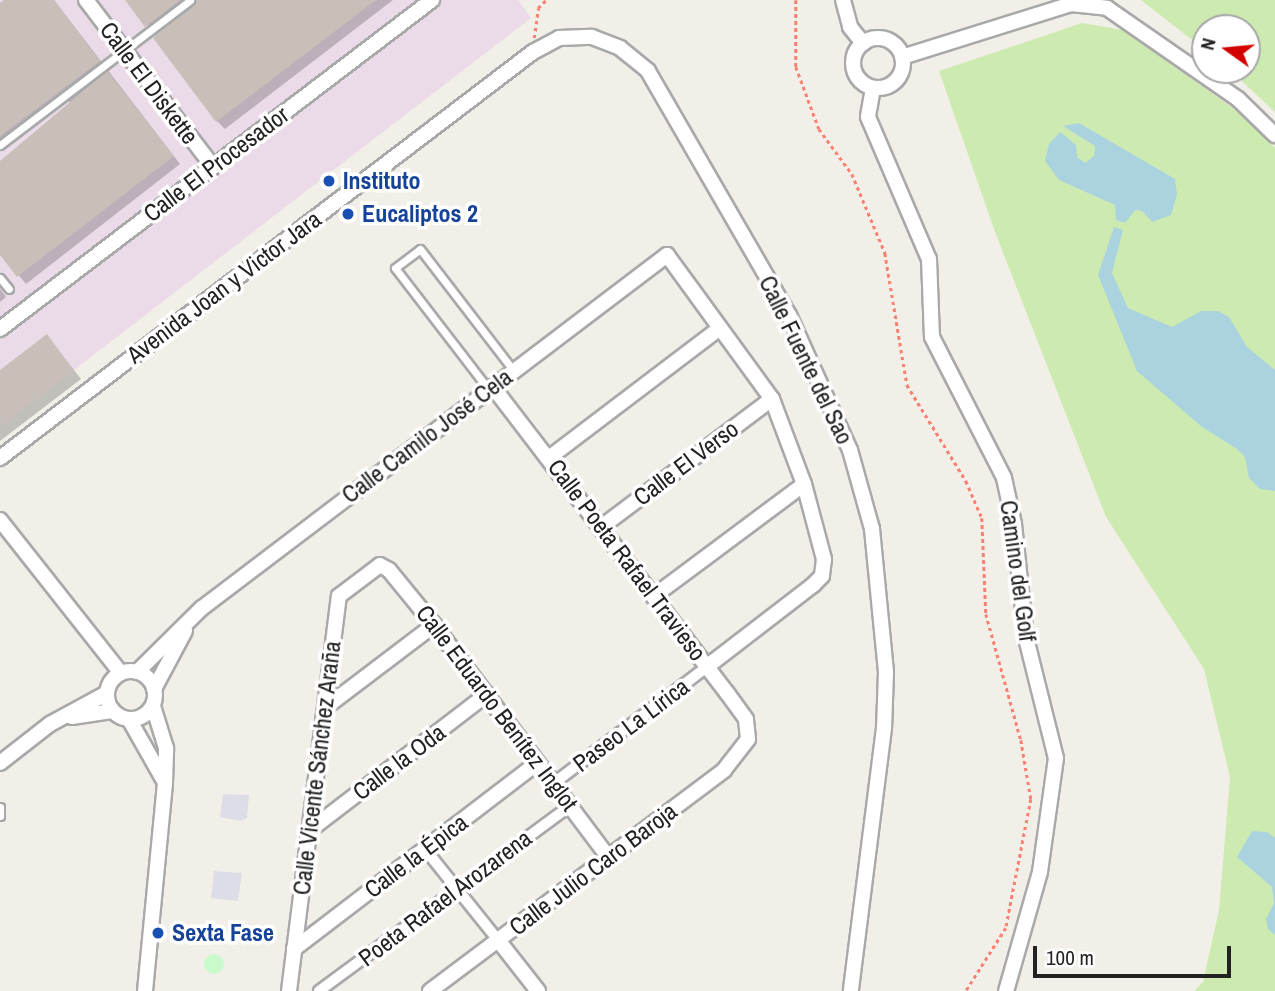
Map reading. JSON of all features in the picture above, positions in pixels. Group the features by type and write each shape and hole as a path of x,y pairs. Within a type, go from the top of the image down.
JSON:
{"street":[{"name":"Calle El Diskette","path":"86,0 213,167"},
{"name":"Calle El Procesador","path":"0,329 432,0"},
{"path":"843,0 850,27 863,43"},
{"path":"902,57 1071,4 1107,8 1238,99 1275,135"},
{"name":"Avenida Joan y Victor Jara","path":"0,458 533,52 559,38 592,37"},
{"name":"Calle Fuente del Sao","path":"592,37 620,48 648,71 789,315 850,450 872,529 885,659 884,728 851,991"},
{"path":"881,38 898,48 902,57 903,67 892,84 873,88 854,73 853,56 863,43 881,38"},
{"name":"Camino del Golf","path":"873,88 868,117 929,259 932,337 1004,478 1014,524 1026,638 1056,758 1040,872 1006,991"},
{"name":"Calle Camilo José Cela","path":"137,672 191,620 667,255 720,328"},
{"path":"550,457 720,328 772,399 804,484 824,559 822,576 708,666"},
{"name":"Calle Poeta Rafael Travieso","path":"491,388 550,457 600,528 708,666 746,719 748,739"},
{"name":"Calle El Verso","path":"600,528 772,399"},
{"path":"654,596 804,484"},
{"path":"0,520 121,673"},
{"name":"Calle Eduardo Benítez Inglot","path":"380,565 389,570 434,625 608,856"},
{"name":"Calle Vicente Sánchez Araña","path":"289,991 339,596 380,565"},
{"name":"Calle Camilo José Cela","path":"154,689 191,620"},
{"path":"326,707 434,625"},
{"path":"101,650 113,711"},
{"name":"Paseo La Lírica","path":"554,783 708,666"},
{"path":"1,760 50,724 108,689 121,673 137,672 154,689 153,706 166,748 165,782 145,991"},
{"name":"Calle la Oda","path":"310,830 487,694"},
{"path":"129,719 143,716 153,706"},
{"path":"50,724 88,712 113,711 129,719 165,782"},
{"name":"Calle Julio Caro Baroja","path":"430,991 724,770 748,739"},
{"name":"Calle la Épica","path":"294,948 537,763"},
{"name":"Poeta Rafael Arozarena","path":"319,991 571,805"},
{"path":"425,849 538,991"}],"lane":[{"path":"0,145 190,0"},
{"path":"491,388 395,268 420,249 514,371"},
{"path":"0,278 9,289"},
{"path":"0,807 0,816"}],"path":[{"path":"533,52 538,8 546,0"},
{"path":"796,0 796,67 819,129 852,174 885,253 907,386 966,481 982,518 986,614 1021,740 1031,800 1006,929 966,991"}],"shaded area":[{"path":"0,0 518,0 531,18 0,427"},
{"path":"223,794 249,795 247,818 241,821 220,817"},
{"path":"214,871 242,873 238,901 211,898"}],"green space":[{"path":"1141,0 1275,0 1275,112 1245,84 1261,84 1261,14 1191,14 1191,39"},
{"path":"1082,23 1123,30 1191,78 1191,84 1199,84 1251,121 1275,148 1275,991 1194,991 1203,982 1219,910 1230,777 1204,669 1106,517 995,232 939,71"},
{"path":"214,954 221,957 224,964 221,971 214,974 207,971 204,964 207,957"}],"water":[{"path":"1079,123 1175,179 1177,195 1171,215 1152,222 1142,211 1135,210 1125,223 1116,220 1115,205 1059,180 1045,161 1049,144 1060,132 1076,145 1077,157 1085,163 1094,156 1095,146 1063,126"},
{"path":"1114,227 1123,230 1112,273 1128,308 1172,327 1201,311 1218,311 1229,317 1247,347 1275,370 1275,491 1260,489 1249,478 1245,457 1237,449 1202,427 1137,371 1098,275"},
{"path":"1252,831 1267,832 1275,838 1275,935 1268,929 1266,919 1274,903 1272,887 1237,857"}],"building":[{"path":"4,0 54,0 100,61 0,136 0,3"},
{"path":"125,0 180,0 145,27"},
{"path":"196,0 376,0 216,122 153,38"},
{"path":"107,71 174,156 17,277 0,255 0,161"},
{"path":"47,334 74,371 0,427 0,370"}],"place":[{"name":"Instituto","path":"329,181"},
{"name":"Eucaliptos 2","path":"348,214"},
{"name":"Sexta Fase","path":"158,933"}]}
